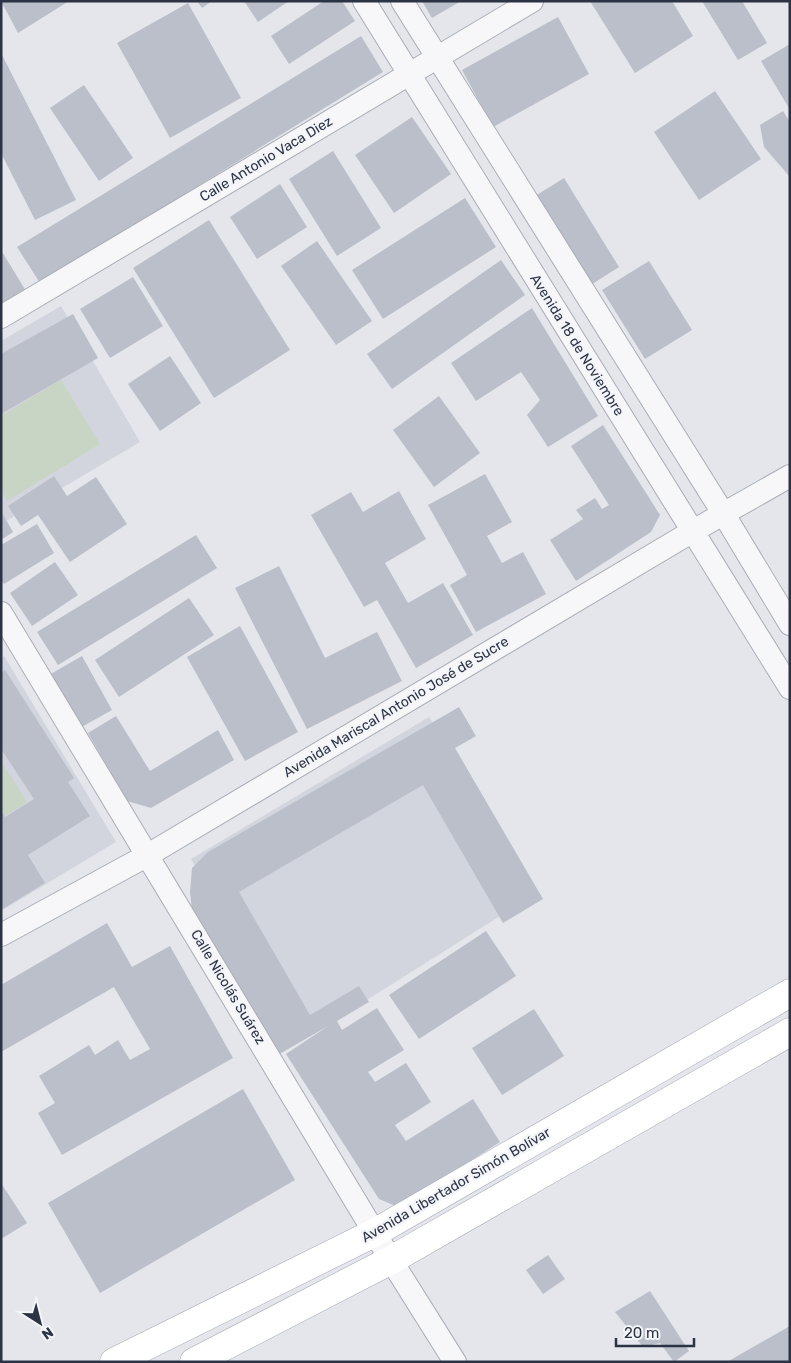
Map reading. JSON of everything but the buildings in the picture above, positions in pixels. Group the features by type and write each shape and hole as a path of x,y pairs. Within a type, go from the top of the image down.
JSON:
{"main road":[{"name":"Avenida Libertador Simón Bolívar","path":"114,1362 376,1232 790,993"},
{"path":"194,1362 391,1260 790,1032"}],"street":[{"name":"Avenida 18 de Noviembre","path":"364,1 790,688"},
{"path":"402,1 723,513 790,624"},
{"name":"Calle Antonio Vaca Diez","path":"1,317 532,1"},
{"name":"Avenida Mariscal Antonio José de Sucre","path":"1,935 148,854 723,513 790,476"},
{"name":"Calle Nicolás Suárez","path":"1,613 376,1232 391,1260 455,1362"}],"shaded area":[{"path":"61,306 140,442 1,524 1,341"},
{"path":"4,656 116,842 1,911 1,658"},
{"path":"429,717 538,892 297,1044 191,859"}],"green space":[{"path":"61,380 100,444 7,501 1,491 1,416"},
{"path":"1,761 27,802 1,818"}]}
